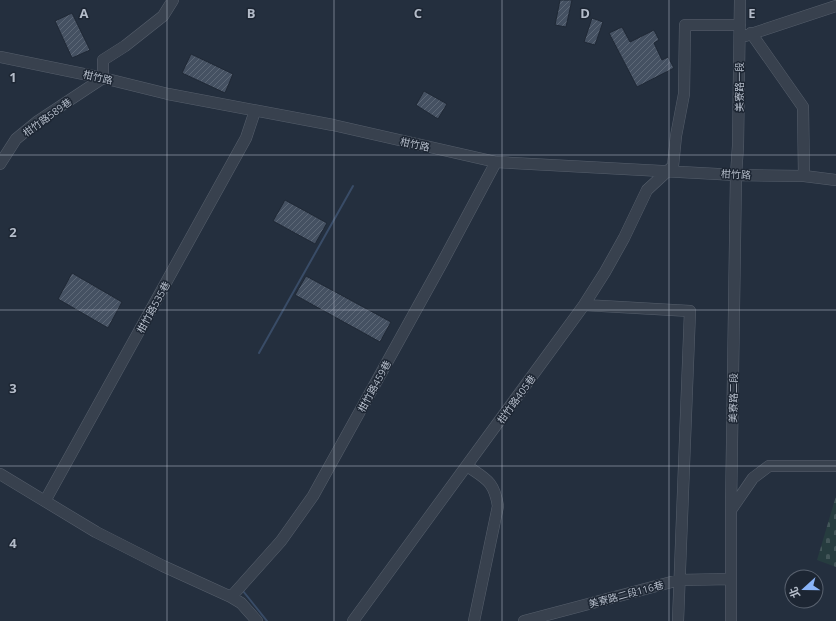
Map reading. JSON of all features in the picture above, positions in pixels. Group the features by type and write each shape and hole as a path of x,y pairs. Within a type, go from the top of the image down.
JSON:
{"street":[{"path":"103,78 103,60 125,46 163,16 173,0"},
{"name":"美寮路一段","path":"736,174 738,146 740,0"},
{"path":"739,39 751,33 836,6"},
{"path":"668,171 673,166 676,136 684,94 685,25 740,25"},
{"path":"751,33 803,107 804,176"},
{"name":"柑竹路","path":"0,57 103,78 168,94 333,125 496,162 804,176 836,180"},
{"name":"柑竹路589巷","path":"0,164 16,139 38,121 103,78"},
{"name":"柑竹路535巷","path":"45,500 242,145 255,111"},
{"name":"柑竹路459巷","path":"231,597 281,541 313,496 496,162"},
{"name":"柑竹路405巷","path":"352,621 584,305 624,238 646,190 668,171"},
{"name":"美寮路二段","path":"731,621 731,510 736,174"},
{"path":"584,305 690,311 678,621"},
{"path":"466,466 485,478 492,486 498,506 474,621"},
{"path":"731,510 753,478 769,466 836,466"},
{"path":"0,474 96,532 163,566 231,597 241,603 257,621"},
{"name":"美寮路二段116巷","path":"524,621 679,580 731,579"}],"green space":[{"path":"836,496 836,567 817,560"}],"building":[{"path":"560,0 572,0 566,27 555,25"},
{"path":"72,13 90,50 72,58 55,21"},
{"path":"592,18 603,22 595,45 584,42"},
{"path":"622,27 630,42 654,30 659,40 654,43 662,60 668,57 674,68 637,87 609,33"},
{"path":"191,54 233,74 225,93 182,73"},
{"path":"424,91 447,104 438,119 416,105"},
{"path":"285,200 327,223 315,244 273,221"},
{"path":"72,273 122,302 108,328 58,299"},
{"path":"306,276 391,322 380,342 295,295"}],"waterway":[{"path":"259,353 353,186"},
{"path":"243,591 267,621"}]}
